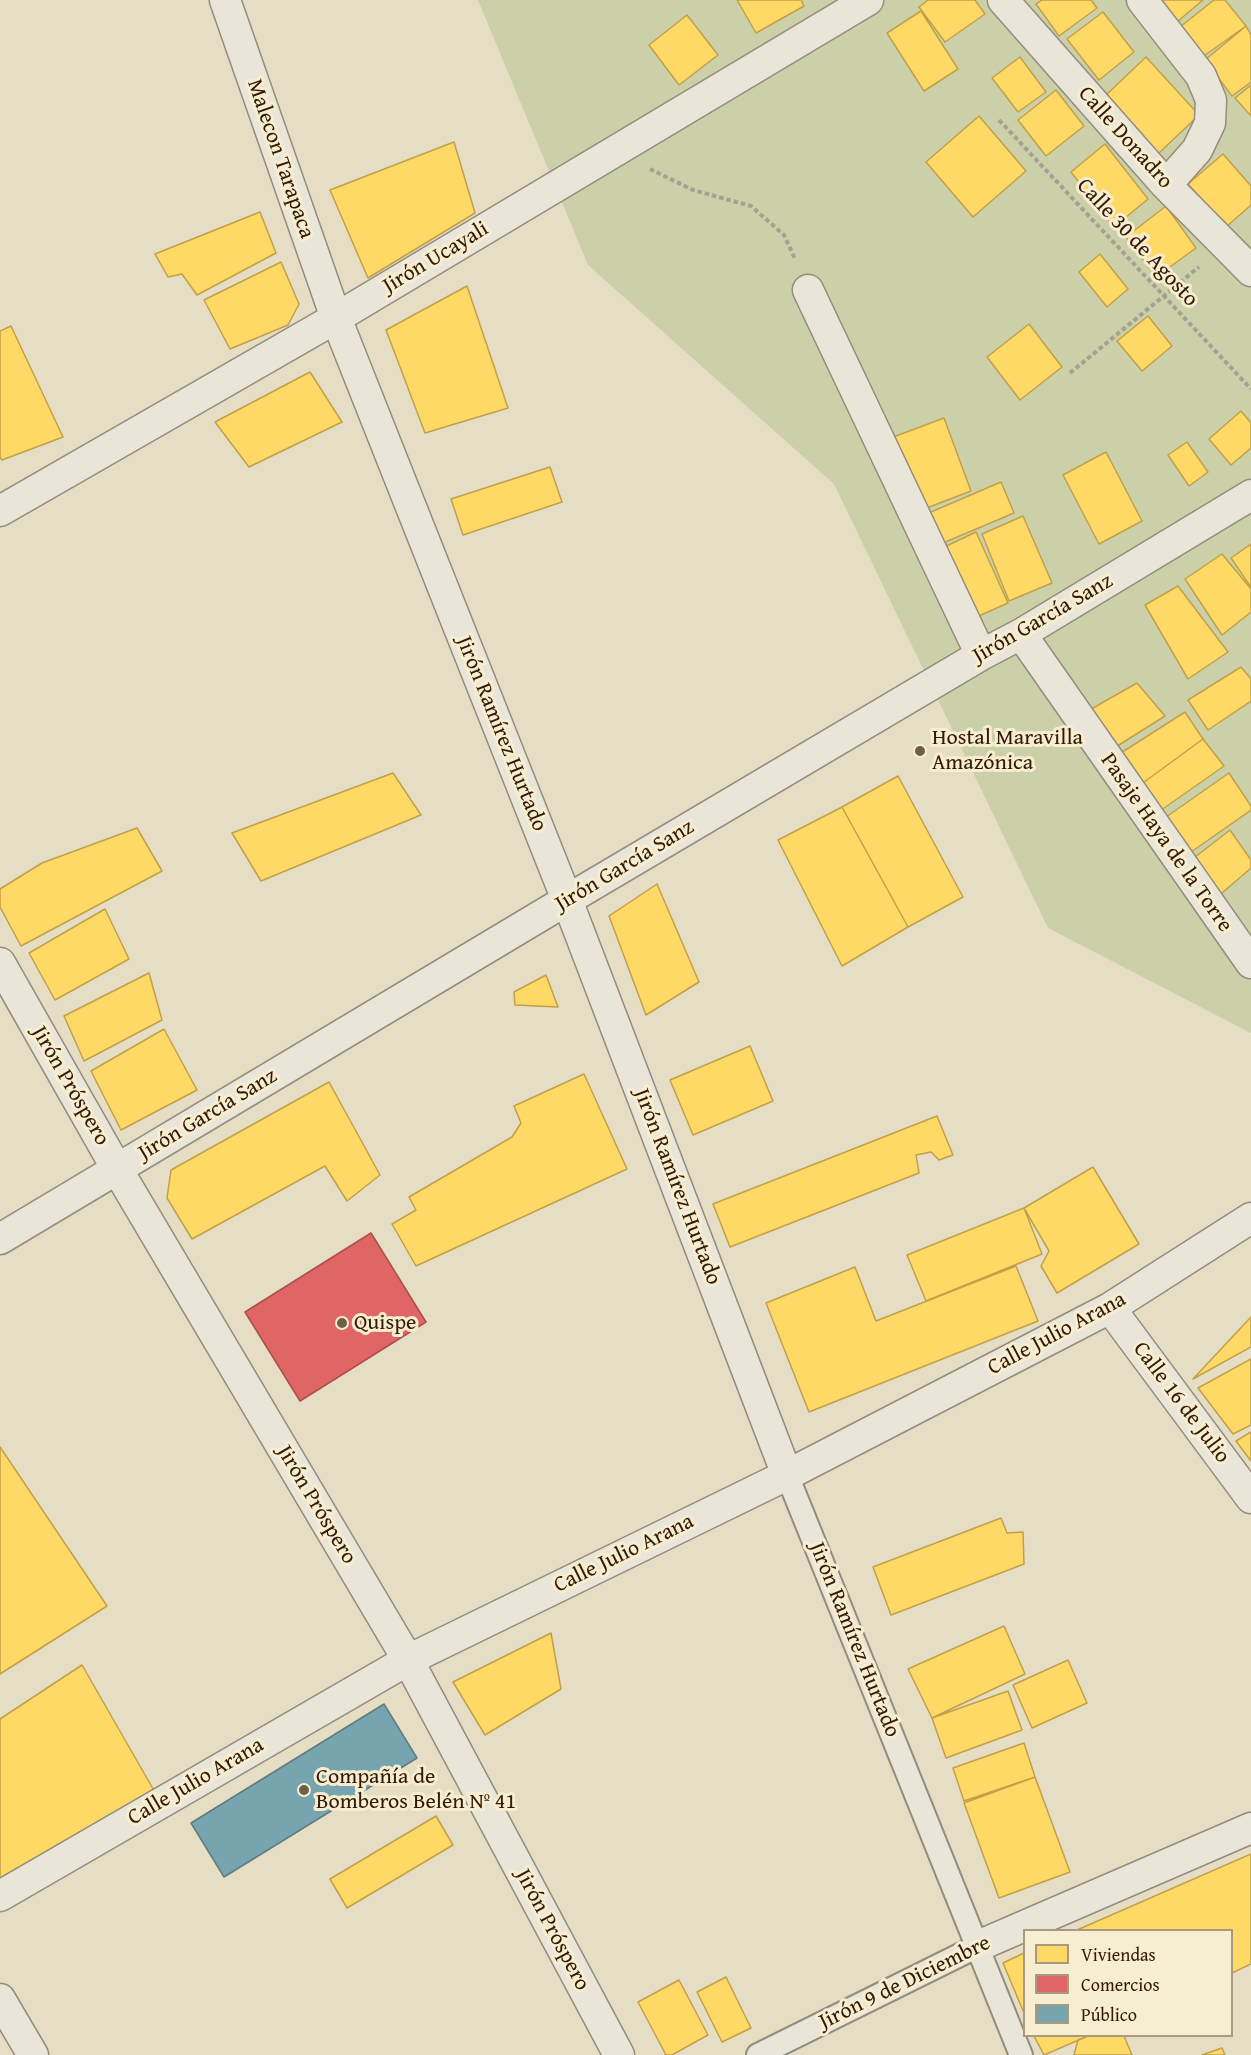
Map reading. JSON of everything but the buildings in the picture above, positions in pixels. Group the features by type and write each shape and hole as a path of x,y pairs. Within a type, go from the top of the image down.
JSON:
{"street":[{"name":"Malecon Tarapaca","path":"225,0 336,318"},
{"name":"Jirón Ucayali","path":"0,511 336,318 868,0"},
{"name":"Calle Donadro","path":"1003,0 1166,185 1251,271"},
{"path":"1142,0 1201,76 1211,100 1210,123 1197,150 1166,185"},
{"path":"808,290 981,654"},
{"name":"Jirón Ramírez Hurtado","path":"336,318 567,900 787,1474 1021,2055"},
{"name":"Jirón García Sanz","path":"0,1239 981,654 1021,634 1251,495"},
{"name":"Pasaje Haya de la Torre","path":"1021,634 1251,963"},
{"name":"Jirón Próspero","path":"0,963 117,1169 408,1660 619,2055"},
{"name":"Calle Julio Arana","path":"0,1896 408,1660 787,1474 1110,1308 1251,1218"},
{"name":"Calle 16 de Julio","path":"1110,1308 1251,1498"},
{"name":"Jirón 9 de Diciembre","path":"758,2055 978,1946 1251,1828"},
{"path":"0,1999 33,2055"}],"path":[{"name":"Calle 30 de Agosto","path":"999,120 1251,389"},
{"path":"616,150 693,190 751,206 784,235 808,290"},
{"path":"1070,373 1226,245"}],"green space":[{"path":"478,0 1251,0 1251,1033 1048,928 834,484 588,265"}],"place":[{"name":"Hostal Maravilla Amazónica","path":"920,751"},
{"name":"Quispe","path":"342,1323"},
{"name":"Compañía de Bomberos Belén Nº 41","path":"304,1790"}]}
